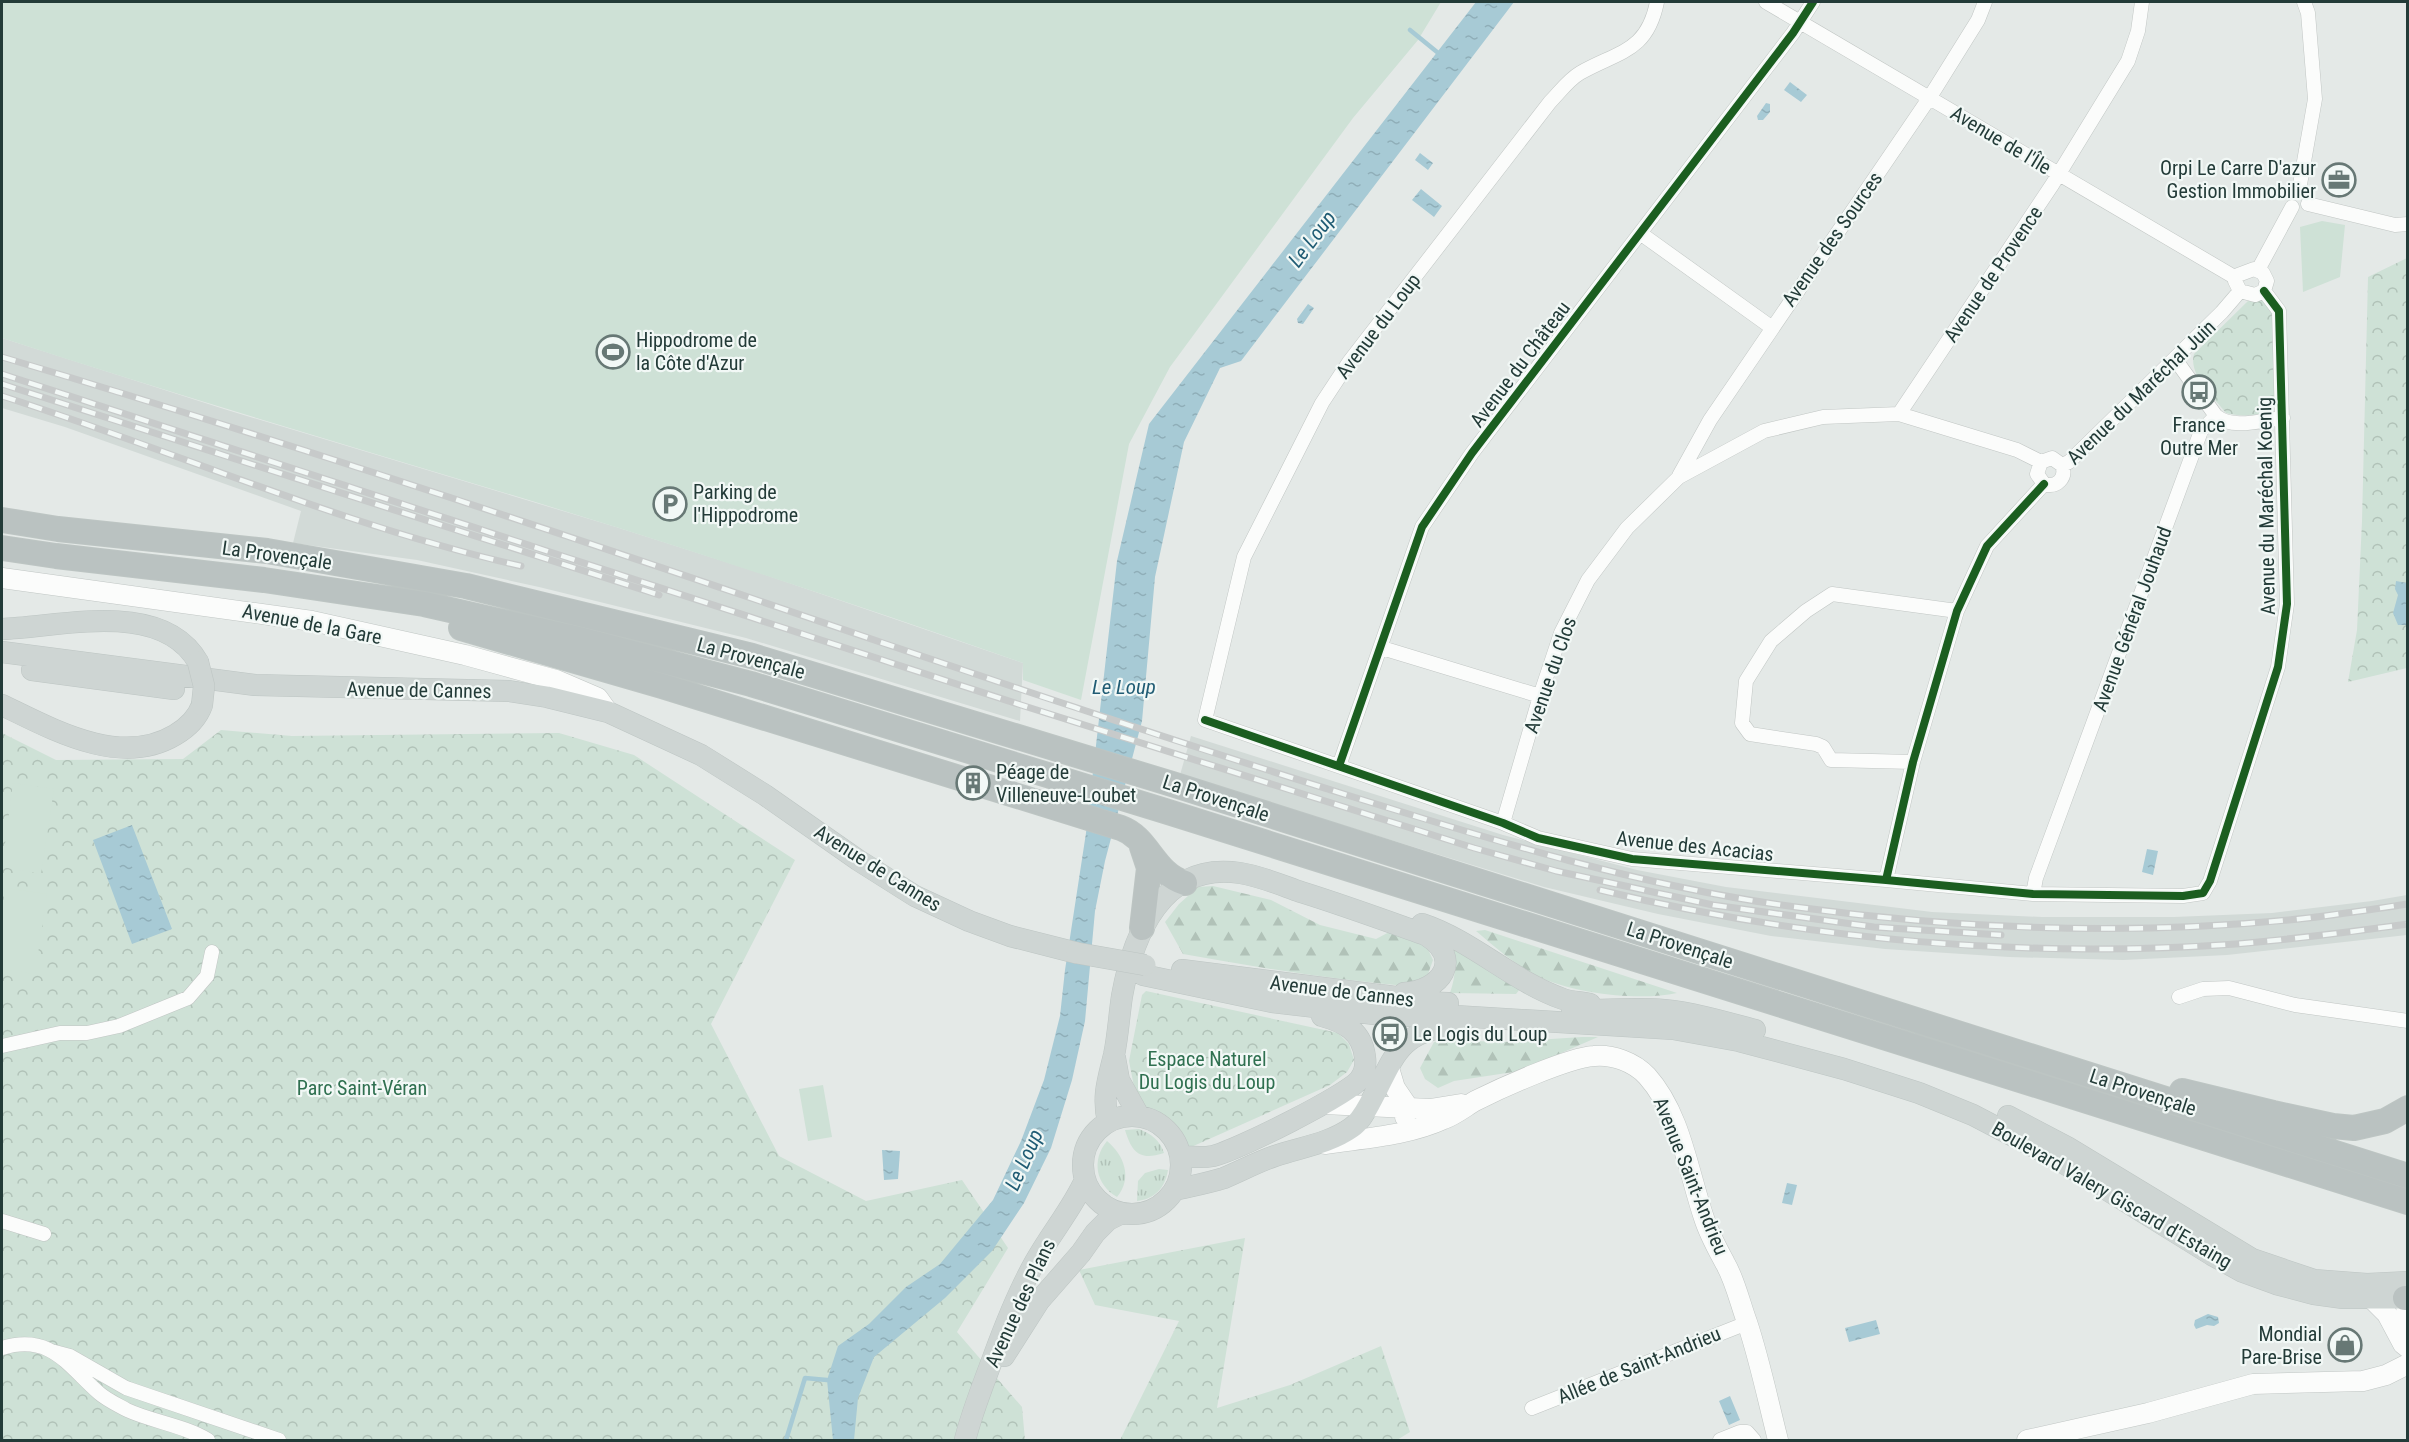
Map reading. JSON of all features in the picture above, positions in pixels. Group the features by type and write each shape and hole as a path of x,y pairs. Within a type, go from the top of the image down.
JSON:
{"highway":[{"name":"La Provençale","path":"2,520 58,529 267,551 466,586 752,656 1172,784 2408,1176"},
{"name":"La Provençale","path":"2,548 264,580 424,604 583,640 751,684 1165,811 2408,1202"},
{"path":"264,580 531,647 1121,828 1135,836 1164,872 1173,879 1185,883"},
{"path":"1140,842 1149,868 1142,928"},
{"path":"2085,1074 2174,1089 2333,1126 2354,1128 2369,1126 2408,1108"}],"main road":[{"path":"2,629 115,622 154,627 176,637 192,651 198,662 204,686 202,705 189,725 155,745 111,746 75,738 2,705"},
{"name":"Avenue de Cannes","path":"2,652 255,685 509,692 547,697 608,712 701,755 915,896 1010,941"},
{"name":"Avenue de Cannes","path":"2,666 253,697 319,701 540,706 572,712 645,739 754,804 864,878 908,904 958,928 1076,958 1144,970 1383,995 1418,1001 1590,1010 1627,1008 1692,1014 1844,1056"},
{"path":"1108,1122 1105,1098 1107,1081 1114,1055 1126,976 1142,928 1164,897 1185,883 1206,875 1239,873 1357,909 1434,940 1443,953 1445,967 1443,974 1434,985 1419,992 1383,995"},
{"path":"1357,909 1381,911 1450,935 1528,982 1565,1000 1627,1008"},
{"name":"Avenue de Cannes","path":"1144,970 1272,1002 1391,1016 1456,1016 1540,1022"},
{"path":"1181,1156 1216,1155 1324,1104 1353,1085 1365,1070 1364,1049 1360,1039 1346,1024 1272,1002"},
{"path":"1175,1190 1225,1177 1276,1156 1319,1144 1351,1128 1358,1123 1389,1068 1410,1038 1430,1029 1540,1022"},
{"name":"Boulevard Valery Giscard d'Estaing","path":"1540,1022 1696,1032 1845,1069 1973,1115 2015,1135 2243,1272 2314,1294 2371,1298"},
{"path":"1114,1055 1119,1080 1125,1095 1139,1116"},
{"name":"Boulevard Valery Giscard d'Estaing","path":"1844,1056 1919,1079 1976,1101 2026,1124 2252,1259 2314,1280 2367,1284 2407,1294"},
{"path":"1139,1116 1161,1125 1171,1135 1181,1156 1182,1169 1175,1190 1164,1203 1151,1211 1136,1215 1107,1208 1096,1198 1085,1180 1084,1159 1087,1145 1096,1132 1108,1122 1120,1117 1139,1116"},
{"name":"Avenue des Plans","path":"965,1440 978,1397 1009,1316 1034,1264 1052,1232 1073,1204 1085,1180"},
{"name":"Avenue des Plans","path":"978,1397 1028,1317 1049,1289 1102,1225 1122,1213"},
{"path":"2371,1298 2407,1294"}],"street":[{"name":"Avenue du Loup","path":"1205,720 1244,557 1322,403 1363,344 1550,102 1577,75 1630,49 1646,35 1654,18 1657,2"},
{"name":"Avenue de l'Île","path":"1766,2 2059,174 2238,285"},
{"name":"Avenue du Château","path":"1339,766 1382,648 1422,527 1472,453 1801,22 1813,2"},
{"name":"Avenue des Sources","path":"1679,477 1710,420 1771,327 1930,97 1978,20 1985,2"},
{"name":"Avenue de Provence","path":"1899,414 2059,174 2128,61 2138,31 2142,2"},
{"path":"2299,190 2314,99 2308,13 2304,2"},
{"path":"2299,190 2308,196 2308,204 2300,210 2292,207 2288,202 2289,196 2293,191 2299,190"},
{"path":"2308,204 2395,225 2408,224"},
{"path":"2259,270 2292,207"},
{"path":"1640,233 1771,327"},
{"path":"2259,270 2268,281 2264,291 2256,295 2238,285 2242,272 2259,270"},
{"name":"Avenue du Maréchal Juin","path":"1887,880 1913,762 1957,611 1987,546 2044,484 2053,485 2060,482 2064,474 2062,465 2069,462 2222,312 2238,285"},
{"name":"Avenue du Maréchal Koenig","path":"2203,893 2210,881 2278,667 2287,604 2279,311 2264,291"},
{"path":"2175,359 2216,416 2223,421 2232,424 2283,418"},
{"name":"Avenue du Clos","path":"1503,823 1561,633 1588,580 1628,528 1679,477 1764,431 1823,417 1899,414 2017,450 2040,462"},
{"name":"Avenue Général Jouhaud","path":"2033,894 2036,878 2201,431 2216,416"},
{"path":"2044,484 2037,474 2040,462 2052,458 2062,465"},
{"name":"Avenue de la Gare","path":"2,578 312,621 443,650 556,680 598,699 608,712"},
{"path":"1913,762 1831,760 1823,747 1816,744 1750,734 1742,723 1746,681 1771,641 1806,611 1832,594 1957,611"},
{"path":"1382,648 1540,696"},
{"name":"Avenue des Acacias","path":"1205,720 1503,823 1538,838 1632,859 2033,894 2183,896 2203,893"},
{"path":"2,1046 60,1033 87,1033 119,1026 188,998 207,976 212,952"},
{"path":"2179,996 2203,989 2229,988 2295,1005 2408,1021"},
{"name":"Avenue Saint-Andrieu","path":"1319,1144 1416,1129 1447,1118 1476,1101 1568,1062 1594,1056 1619,1058 1645,1074 1660,1094 1672,1116 1703,1216 1717,1251 1726,1264 1747,1323 1778,1440"},
{"path":"1365,1070 1369,1106 1377,1122 1395,1134 1403,1125 1408,1107 1395,1088 1389,1068"},
{"path":"1324,1104 1440,1108 1476,1101"},
{"path":"2,1221 44,1234"},
{"path":"2385,1374 2395,1347 2407,1294"},
{"path":"2371,1298 2400,1325 2403,1344 2408,1348"},
{"name":"Allée de Saint-Andrieu","path":"1532,1408 1747,1323"},
{"path":"2,1348 34,1345 70,1356 126,1388 279,1440"},
{"path":"51,1351 66,1360 100,1394 128,1410 208,1440"},
{"path":"2027,1440 2148,1413 2253,1384 2363,1381 2408,1364"},
{"path":"1720,1440 1740,1432 1747,1432 1754,1440"}],"shaded area":[{"path":"2,338 224,409 616,527 751,570 1023,663 1020,721 746,638 539,587 417,560 293,543 301,511 65,427 2,408"},
{"path":"1191,736 1503,835 1637,870 1726,887 1932,912 2042,917 2174,917 2272,913 2407,895 2407,935 2227,955 2123,960 2009,957 1885,949 1771,936 1658,914 1544,887 1180,775"}],"green space":[{"name":"Hippodrome de la Côte d'Azur","path":"2,2 1441,2 1418,40 1353,118 1170,367 1129,444 1081,700 1023,680 1023,663 821,594 619,528 2,338"},
{"path":"2322,221 2345,225 2340,277 2303,292 2300,227"},
{"path":"2407,258 2407,668 2348,682 2357,630 2368,277"},
{"path":"2256,298 2264,299 2274,309 2276,402 2261,414 2226,413 2198,378 2193,362 2194,354 2248,301"},
{"name":"Parc Saint-Véran","path":"221,730 292,736 559,733 634,755 795,860 711,1024 779,1156 866,1201 962,1180 1008,1248 957,1332 1022,1407 1025,1440 2,1440 2,733 56,760 183,759"},
{"path":"13,783 54,789 41,874 2,867"},
{"path":"1213,886 1271,900 1320,925 1376,939 1393,930 1425,943 1433,960 1427,977 1415,987 1298,973 1183,954 1165,922 1179,904 1198,887"},
{"path":"5,888 47,894 35,974 2,969 2,913"},
{"path":"1485,930 1677,993 1646,996 1610,995 1558,984 1526,969 1476,931"},
{"path":"1449,944 1520,989 1516,994 1450,993 1455,968"},
{"name":"Espace Naturel Du Logis du Loup","path":"1146,991 1338,1033 1349,1044 1354,1060 1347,1072 1330,1085 1189,1148 1172,1127 1138,1107 1129,1061 1142,995"},
{"path":"1598,1037 1520,1071 1454,1081 1438,1088 1425,1079 1420,1068 1434,1042 1446,1040 1504,1042"},
{"path":"823,1085 832,1137 808,1141 799,1089"},
{"path":"1139,1129 1154,1138 1164,1153 1149,1156 1138,1153 1125,1130"},
{"path":"1107,1141 1118,1153 1124,1167 1125,1182 1117,1197 1104,1186 1098,1172 1099,1156"},
{"path":"1159,1169 1168,1170 1162,1187 1149,1198 1137,1201 1138,1181 1145,1173"},
{"path":"1245,1238 1217,1408 1290,1385 1381,1346 1410,1432 1397,1440 1120,1440 1179,1321 1095,1305 1079,1270"}],"water":[{"name":"Le Loup","path":"1476,2 1514,2 1241,361 1220,368 1184,442 1155,577 1142,721 1105,861 1095,911 1085,1021 1072,1080 1051,1148 1024,1203 992,1251 945,1298 874,1357 858,1398 854,1440 833,1440 827,1380 838,1346 869,1324 906,1287 940,1264 993,1200 1021,1141 1044,1080 1060,1016 1086,833 1117,561 1149,424"},
{"path":"1790,82 1807,95 1801,102 1784,90"},
{"path":"1766,103 1770,104 1770,112 1763,120 1758,120 1757,116"},
{"path":"1420,153 1433,163 1428,170 1415,160"},
{"path":"1421,189 1442,206 1434,217 1412,200"},
{"path":"1308,304 1314,308 1303,324 1298,323 1297,319"},
{"path":"2396,581 2407,583 2407,625 2398,625 2393,613 2398,595 2395,589"},
{"path":"132,825 172,929 132,944 93,840"},
{"path":"2147,849 2158,851 2153,875 2142,872"},
{"path":"882,1150 900,1151 898,1179 884,1180"},
{"path":"1787,1183 1797,1185 1792,1205 1782,1203"},
{"path":"2208,1314 2218,1317 2219,1323 2196,1329 2195,1320"},
{"path":"1876,1320 1880,1334 1849,1342 1845,1328"},
{"path":"1730,1396 1740,1420 1729,1425 1719,1401"}],"waterway":[{"path":"1410,30 1437,52"},
{"path":"786,1440 805,1378 827,1380"}],"railway":[{"path":"2,357 444,496 999,682 1347,795 1570,861 1682,888 1860,915 2052,928 2244,924 2408,904"},
{"path":"2,374 1021,705 1474,848 1556,871 1713,905 1874,927 2001,935"},
{"path":"2,384 659,595"},
{"path":"2,396 324,509 389,530 521,566"},
{"path":"1600,890 1757,922 1836,933 1996,947 2076,949 2236,944 2408,924"}],"cycle path":[{"path":"1339,766 1422,527 1472,453 1793,33 1813,2"},
{"path":"1205,720 1503,823 1538,838 1632,859 2033,894 2183,896 2203,893 2210,881 2278,667 2287,604 2279,311 2264,291"},
{"path":"1886,880 1913,762 1957,611 1987,546 2044,484"}],"place":[{"name":"Orpi Le Carre D'azur Gestion Immobilier","path":"2339,180"},
{"name":"Hippodrome de la Côte d'Azur","path":"613,352"},
{"name":"France Outre Mer","path":"2199,392"},
{"name":"Parking de l'Hippodrome","path":"670,504"},
{"name":"Péage de Villeneuve-Loubet","path":"973,783"},
{"name":"Le Logis du Loup","path":"1390,1034"},
{"name":"Mondial Pare-Brise","path":"2345,1345"}]}
